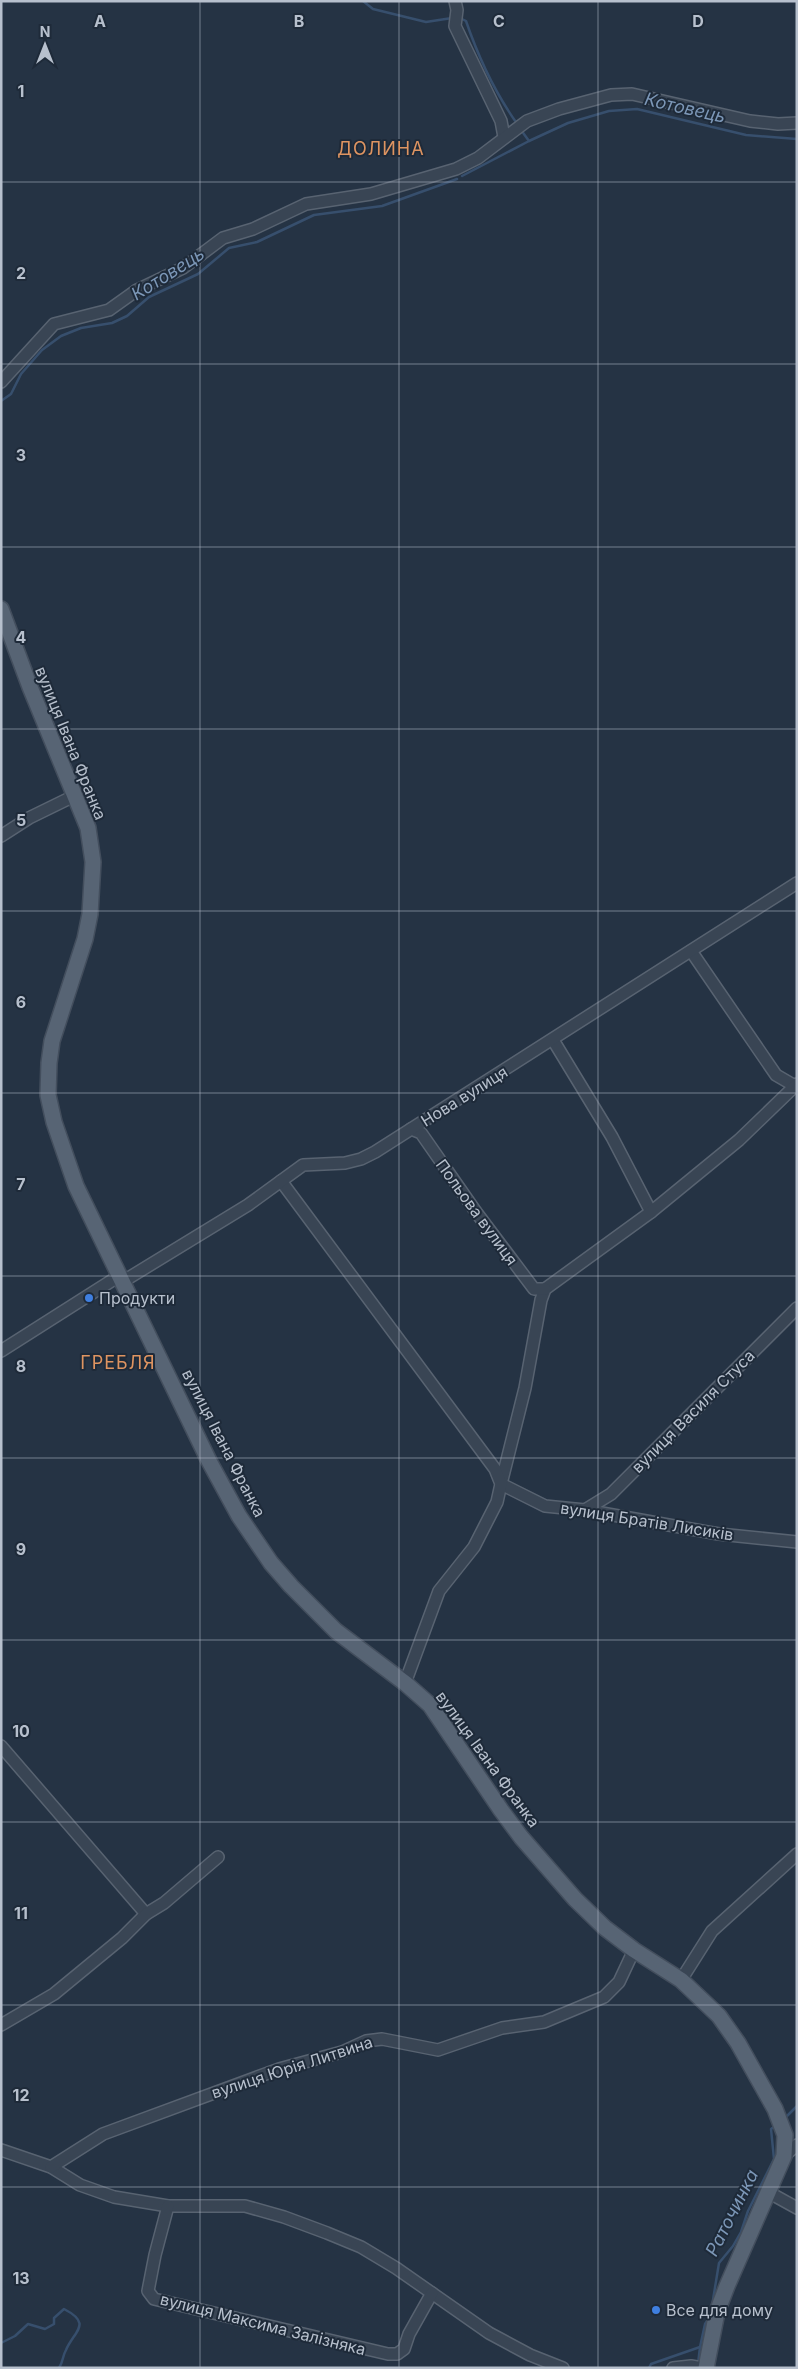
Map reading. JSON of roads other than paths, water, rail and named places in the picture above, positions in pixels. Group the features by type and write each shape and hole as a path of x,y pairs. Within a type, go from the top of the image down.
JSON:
{"main road":[{"name":"вулиця Івана Франка","path":"3,616 30,688 76,795 88,828 93,862 92,898 85,940 52,1042 48,1095 61,1146 76,1186 209,1461 239,1516 291,1586 336,1631 405,1683 430,1705 521,1837 575,1898 605,1928 634,1950 680,1980 719,2016 738,2043 783,2127 786,2141 784,2156 718,2312 700,2367"}],"street":[{"path":"455,11 508,134"},
{"path":"1,382 54,324 109,310 137,290 182,268 223,238 253,229 306,204 371,194 456,169 478,158 527,121 586,101 610,95 632,94 750,121 778,124 797,123"},
{"path":"1,836 29,818 76,795"},
{"name":"Нова вулиця","path":"1,1351 248,1205 303,1165 345,1163 361,1159 553,1040 797,883"},
{"path":"405,1683 439,1592 474,1547 497,1502 525,1388 540,1293 652,1212 739,1140 796,1085 776,1075 691,951"},
{"path":"553,1040 612,1137 652,1212"},
{"name":"Польова вулиця","path":"411,1129 421,1134 476,1212 540,1293"},
{"path":"281,1181 495,1469 502,1484"},
{"name":"вулиця Василя Стуса","path":"586,1510 611,1494 797,1308"},
{"name":"вулиця Братів Лисиків","path":"502,1484 544,1506 586,1510 719,1534 797,1542"},
{"path":"1,1746 146,1914"},
{"path":"680,1980 712,1931 797,1854"},
{"path":"1,2025 54,1994 122,1938 146,1914 164,1903 218,1857"},
{"name":"вулиця Юрія Литвина","path":"51,2167 103,2134 278,2069 342,2052 366,2040 382,2038 438,2050 502,2028 544,2022 604,1996 618,1982 634,1950"},
{"path":"784,2156 797,2145"},
{"path":"1,2150 51,2167 80,2185 114,2198 168,2206 244,2206 284,2217 361,2247 489,2333 530,2355 563,2368"},
{"path":"768,2192 797,2208"},
{"name":"вулиця Максима Залізняка","path":"168,2206 148,2291 154,2299 388,2354 397,2354 404,2349 408,2334 432,2293"},
{"path":"673,2368 700,2367"}],"waterway":[{"path":"363,1 373,9 426,22 452,18"},
{"path":"460,18 466,21 488,75 518,125"},
{"name":"Котовець","path":"462,176 568,123 609,111 637,109 746,135 797,139"},
{"path":"521,130 529,141"},
{"name":"Котовець","path":"1,401 11,394 21,374 42,350 61,336 81,328 112,323 127,316 149,297 198,274 229,248 257,242 314,215 382,206 457,179"},
{"name":"Раточинка","path":"785,2118 797,2106"},
{"name":"Раточинка","path":"712,2306 719,2263 733,2246 741,2232 748,2211 774,2159 771,2129 775,2126"},
{"name":"Раточинка","path":"1,2343 15,2336 28,2324 45,2329 54,2324 54,2318 64,2309 78,2319 79,2328 69,2343 59,2368"},
{"name":"Раточинка","path":"649,2368 651,2364 700,2347 705,2324 709,2318"},
{"path":"698,2364 700,2347"}],"place":[{"name":"Продукти","path":"89,1298"},
{"name":"Все для дому","path":"656,2310"}],"district":[{"name":"ДОЛИНА","path":"381,149"},
{"name":"ГРЕБЛЯ","path":"118,1363"}]}
